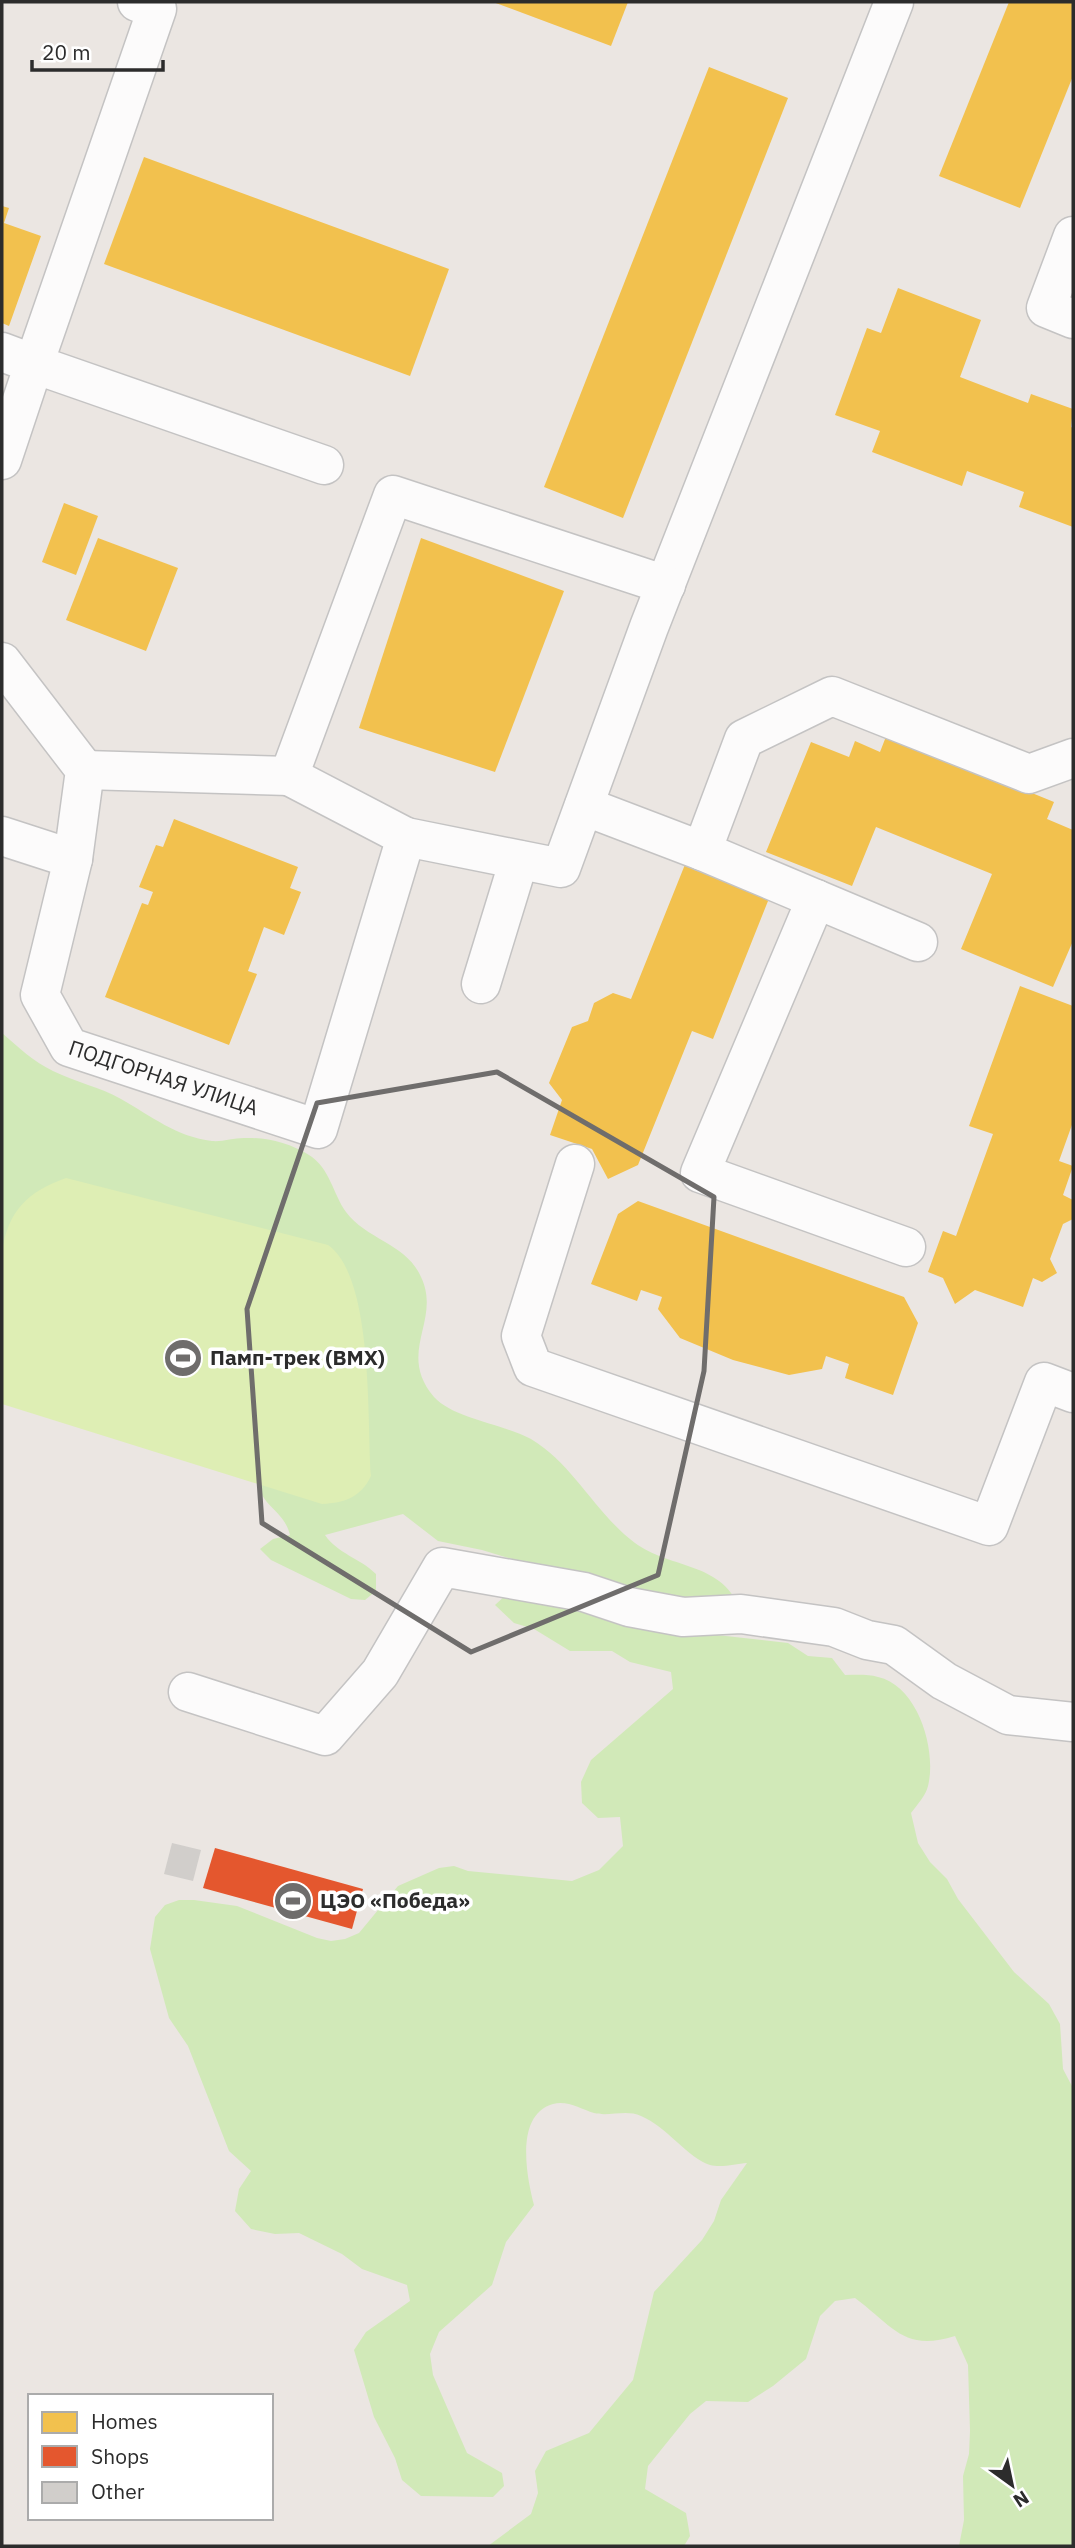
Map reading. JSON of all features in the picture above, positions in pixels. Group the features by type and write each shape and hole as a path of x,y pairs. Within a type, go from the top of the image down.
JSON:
{"street":[{"path":"2,662 86,769 289,776 406,837 561,868 666,584 894,2"},
{"path":"2,460 18,358 151,4"},
{"path":"1073,236 1046,308 1073,319"},
{"path":"18,358 324,465"},
{"path":"289,776 393,495 666,584"},
{"path":"702,851 744,739 832,696 1029,774 1073,758"},
{"name":"ПОДГОРНАЯ УЛИЦА","path":"86,769 73,859 40,995 69,1047 318,1129 406,837"},
{"path":"584,806 702,851 918,942"},
{"path":"2,836 73,859"},
{"path":"481,984 519,860"},
{"path":"816,899 700,1172 906,1247"},
{"path":"575,1164 522,1336 533,1367 989,1526 1044,1382 1073,1393"},
{"path":"188,1692 325,1737 380,1673 442,1567 584,1592 629,1607 683,1616 741,1614 834,1627 867,1640 894,1646 944,1681 1008,1715 1073,1722"}],"highlighted area":[{"path":"497,1072 714,1197 704,1371 658,1575 471,1652 262,1523 247,1309 317,1103"}],"green space":[{"path":"2,1033 46,1067 113,1095 187,1135 212,1141 244,1138 269,1140 294,1147 316,1160 327,1174 346,1212 365,1229 397,1249 415,1266 421,1277 427,1308 419,1365 423,1381 434,1397 454,1411 531,1439 560,1462 608,1518 635,1543 717,1579 737,1602 694,1608 668,1594 638,1597 482,1550 438,1541 403,1514 325,1535 336,1547 376,1574 376,1591 365,1600 351,1599 271,1560 260,1549 273,1539 290,1535 287,1526 261,1494 255,1472 2,1367"},
{"name":"Памп-трек (BMX)","path":"66,1178 328,1245 343,1262 354,1287 365,1352 371,1476 357,1494 338,1502 322,1504 2,1404 2,1252 5,1238 15,1214 30,1197"},
{"path":"507,1594 708,1634 788,1643 808,1656 832,1658 845,1675 874,1676 892,1683 914,1706 927,1738 930,1755 927,1789 911,1813 918,1843 1014,1972 1049,2004 1060,2024 1063,2069 1073,2088 1073,2546 959,2546 964,2520 963,2476 969,2454 968,2365 955,2336 938,2340 911,2339 890,2327 855,2298 835,2301 820,2316 806,2359 773,2386 748,2402 706,2401 690,2414 648,2466 645,2489 686,2513 690,2536 684,2546 488,2546 531,2514 538,2493 535,2471 546,2451 589,2433 633,2380 654,2292 702,2240 714,2221 721,2200 747,2163 719,2166 702,2162 641,2116 629,2113 594,2113 563,2103 541,2110 533,2121 526,2148 534,2205 506,2242 492,2285 439,2332 430,2354 433,2375 467,2453 502,2473 504,2486 493,2497 421,2496 402,2480 395,2458 374,2417 354,2350 366,2332 410,2301 407,2285 362,2269 342,2254 299,2233 275,2234 251,2229 235,2211 239,2189 251,2171 229,2151 188,2046 169,2018 150,1949 155,1917 165,1905 179,1900 194,1900 237,1906 331,1941 359,1933 398,1886 439,1868 454,1866 468,1871 572,1881 599,1870 623,1846 620,1817 598,1818 582,1803 581,1782 591,1760 673,1689 671,1672 630,1662 612,1651 570,1651 534,1629 514,1623 495,1605"}],"building: Homes":[{"path":"493,2 628,2 611,46"},
{"path":"1009,2 1073,2 1073,76 1020,208 939,176"},
{"path":"709,67 788,98 623,518 544,487"},
{"path":"144,157 449,269 410,376 104,264"},
{"path":"2,206 9,208 4,223 41,236 9,326 2,323"},
{"path":"898,288 981,320 960,377 1028,403 1031,394 1073,409 1073,527 1019,507 1024,492 967,471 962,486 872,452 880,431 835,415 867,328 881,333"},
{"path":"64,503 98,516 76,575 42,562"},
{"path":"98,538 178,568 146,651 66,620"},
{"path":"421,538 564,591 495,772 359,728"},
{"path":"887,734 1054,802 1047,819 1073,830 1073,941 1053,987 961,949 992,874 876,827 852,886 766,852 811,742 849,757 855,741 880,752"},
{"path":"174,819 298,867 290,888 301,892 284,935 264,927 248,971 257,974 229,1045 105,997 142,903 148,905 153,892 139,887 156,845 163,847"},
{"path":"686,862 770,896 713,1039 692,1031 638,1165 608,1179 592,1149 550,1135 562,1100 549,1083 572,1027 588,1021 594,1003 613,993 631,999"},
{"path":"1020,986 1073,1006 1073,1122 1059,1161 1073,1166 1063,1195 1073,1200 1073,1219 1063,1224 1050,1259 1057,1273 1042,1282 1033,1278 1023,1307 975,1290 955,1304 943,1278 928,1272 943,1231 956,1236 993,1134 969,1126"},
{"path":"638,1201 904,1297 918,1323 893,1395 845,1378 849,1364 826,1356 822,1369 789,1375 733,1360 680,1338 658,1309 662,1297 641,1290 637,1301 591,1284 618,1214"}],"building: Shops":[{"name":"ЦЭО «Победа»","path":"215,1848 363,1889 352,1929 203,1888"}],"building: Other":[{"path":"172,1843 201,1850 193,1881 164,1874"}],"place":[{"name":"Памп-трек (BMX)","path":"183,1358"},
{"name":"ЦЭО «Победа»","path":"293,1901"}]}
